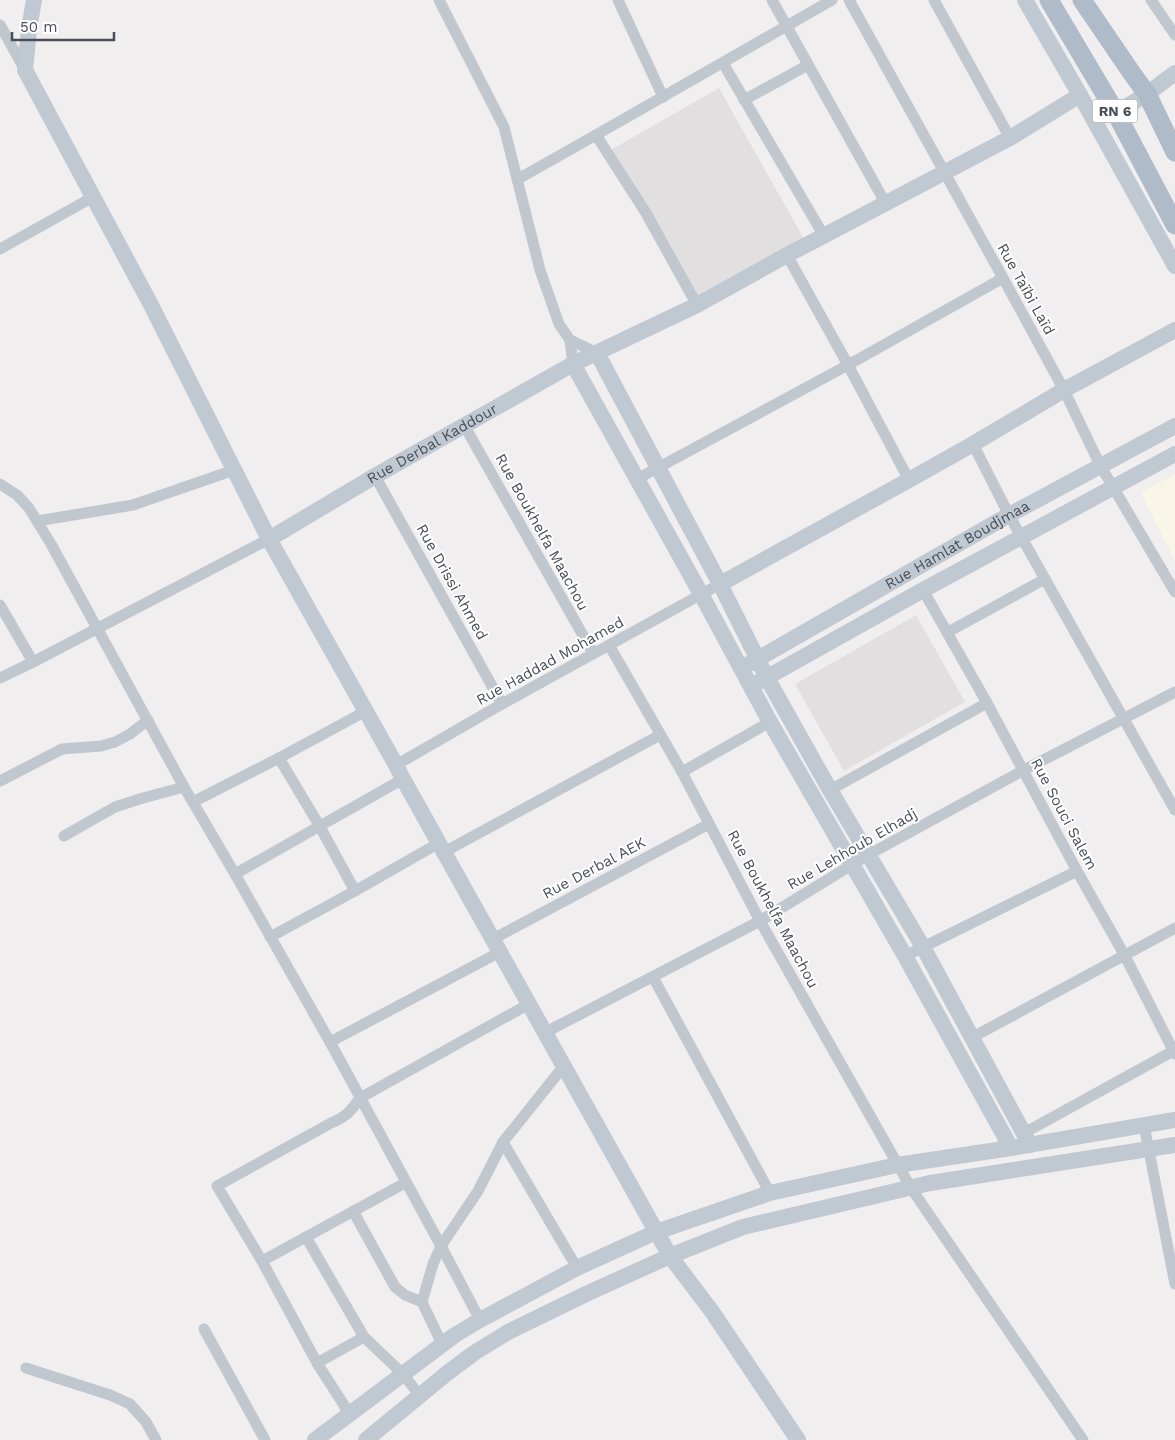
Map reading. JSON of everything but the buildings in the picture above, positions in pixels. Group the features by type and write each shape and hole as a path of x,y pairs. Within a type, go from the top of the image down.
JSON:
{"main road":[{"name":"RN 6","path":"1049,0 1116,114 1175,225"},
{"name":"RN 6","path":"1082,0 1147,94 1175,152"}],"street":[{"path":"25,70 34,0"},
{"path":"439,0 504,127 540,270 559,324 570,340 573,364 770,722 905,956 1011,1148"},
{"path":"618,0 663,97"},
{"path":"772,0 886,204"},
{"path":"518,179 832,0"},
{"name":"Rue Taïbi Laïd","path":"849,0 1064,390 1112,487 1175,592"},
{"path":"934,0 1010,138"},
{"path":"1025,0 1175,266"},
{"path":"1152,0 1175,35"},
{"path":"0,25 150,303 269,539 497,946 544,1034 670,1256 713,1313 798,1440"},
{"path":"723,63 824,236"},
{"path":"744,100 808,66"},
{"path":"1116,114 1175,74"},
{"name":"Rue Derbal Kaddour","path":"269,539 375,476 573,364 697,305 1010,138 1080,95"},
{"path":"596,135 646,213 697,305"},
{"path":"0,249 93,197"},
{"path":"787,256 909,480"},
{"path":"637,479 848,365 1003,278"},
{"path":"720,584 973,444 1064,390 1175,330"},
{"path":"570,340 597,353 720,584 757,660 830,790 923,947 1027,1139"},
{"name":"Rue Boukhelfa Maachou","path":"464,425 593,653"},
{"name":"Rue Hamlat Boudjmaa","path":"741,668 1009,515 1175,426"},
{"path":"973,444 1009,515 1175,810"},
{"name":"Rue Hamlat Boudjmaa","path":"751,687 923,590 1175,454"},
{"path":"37,521 133,505 234,470"},
{"name":"Rue Drissi Ahmed","path":"375,476 502,704"},
{"path":"0,484 17,495 29,508 51,544 184,787 330,1042 480,1320"},
{"path":"0,678 269,539"},
{"path":"948,632 1045,579"},
{"name":"Rue Haddad Mohamed","path":"235,874 319,825 502,704 720,584"},
{"name":"Rue Souci Salem","path":"923,590 948,632 1125,956 1174,1053"},
{"path":"0,605 33,662"},
{"name":"Rue Boukhelfa Maachou","path":"609,645 682,772 760,921 911,1188 1083,1440"},
{"name":"Rue Lehhoub Elhadj","path":"544,1034 760,921 868,855 1024,770 1175,692"},
{"path":"830,790 987,703"},
{"path":"193,802 366,711"},
{"path":"0,781 62,749 100,746 115,742 130,734 148,720"},
{"path":"682,772 770,722"},
{"path":"270,938 355,891 660,735"},
{"path":"279,758 355,891"},
{"path":"64,836 115,807 184,787"},
{"name":"Rue Derbal AEK","path":"330,1042 710,824"},
{"path":"905,956 1077,871"},
{"path":"971,1038 1175,928"},
{"path":"653,978 770,1193"},
{"path":"349,1413 317,1363 262,1261 217,1186 342,1118 352,1110 360,1098 529,1004"},
{"path":"314,1440 455,1335 577,1268 656,1232 770,1193 897,1164 1011,1148 1174,1053"},
{"path":"442,1344 422,1302 433,1264 441,1246 478,1192 503,1142 563,1066"},
{"path":"1027,1139 1175,1120"},
{"path":"1144,1125 1171,1249 1175,1284"},
{"path":"503,1142 577,1268"},
{"path":"374,1437 420,1396 474,1353 508,1332 670,1256 743,1227 930,1183 1175,1145"},
{"path":"262,1261 405,1183"},
{"path":"353,1211 395,1287 405,1295 422,1302"},
{"path":"306,1237 364,1337 403,1374 420,1396"},
{"path":"204,1329 265,1440"},
{"path":"317,1363 364,1337"},
{"path":"26,1368 110,1395 130,1404 146,1422 156,1440"}],"shaded area":[{"path":"719,88 805,241 695,303 609,151"},
{"path":"1175,474 1175,561 1141,493"},
{"path":"916,615 965,702 844,771 795,684"}]}
